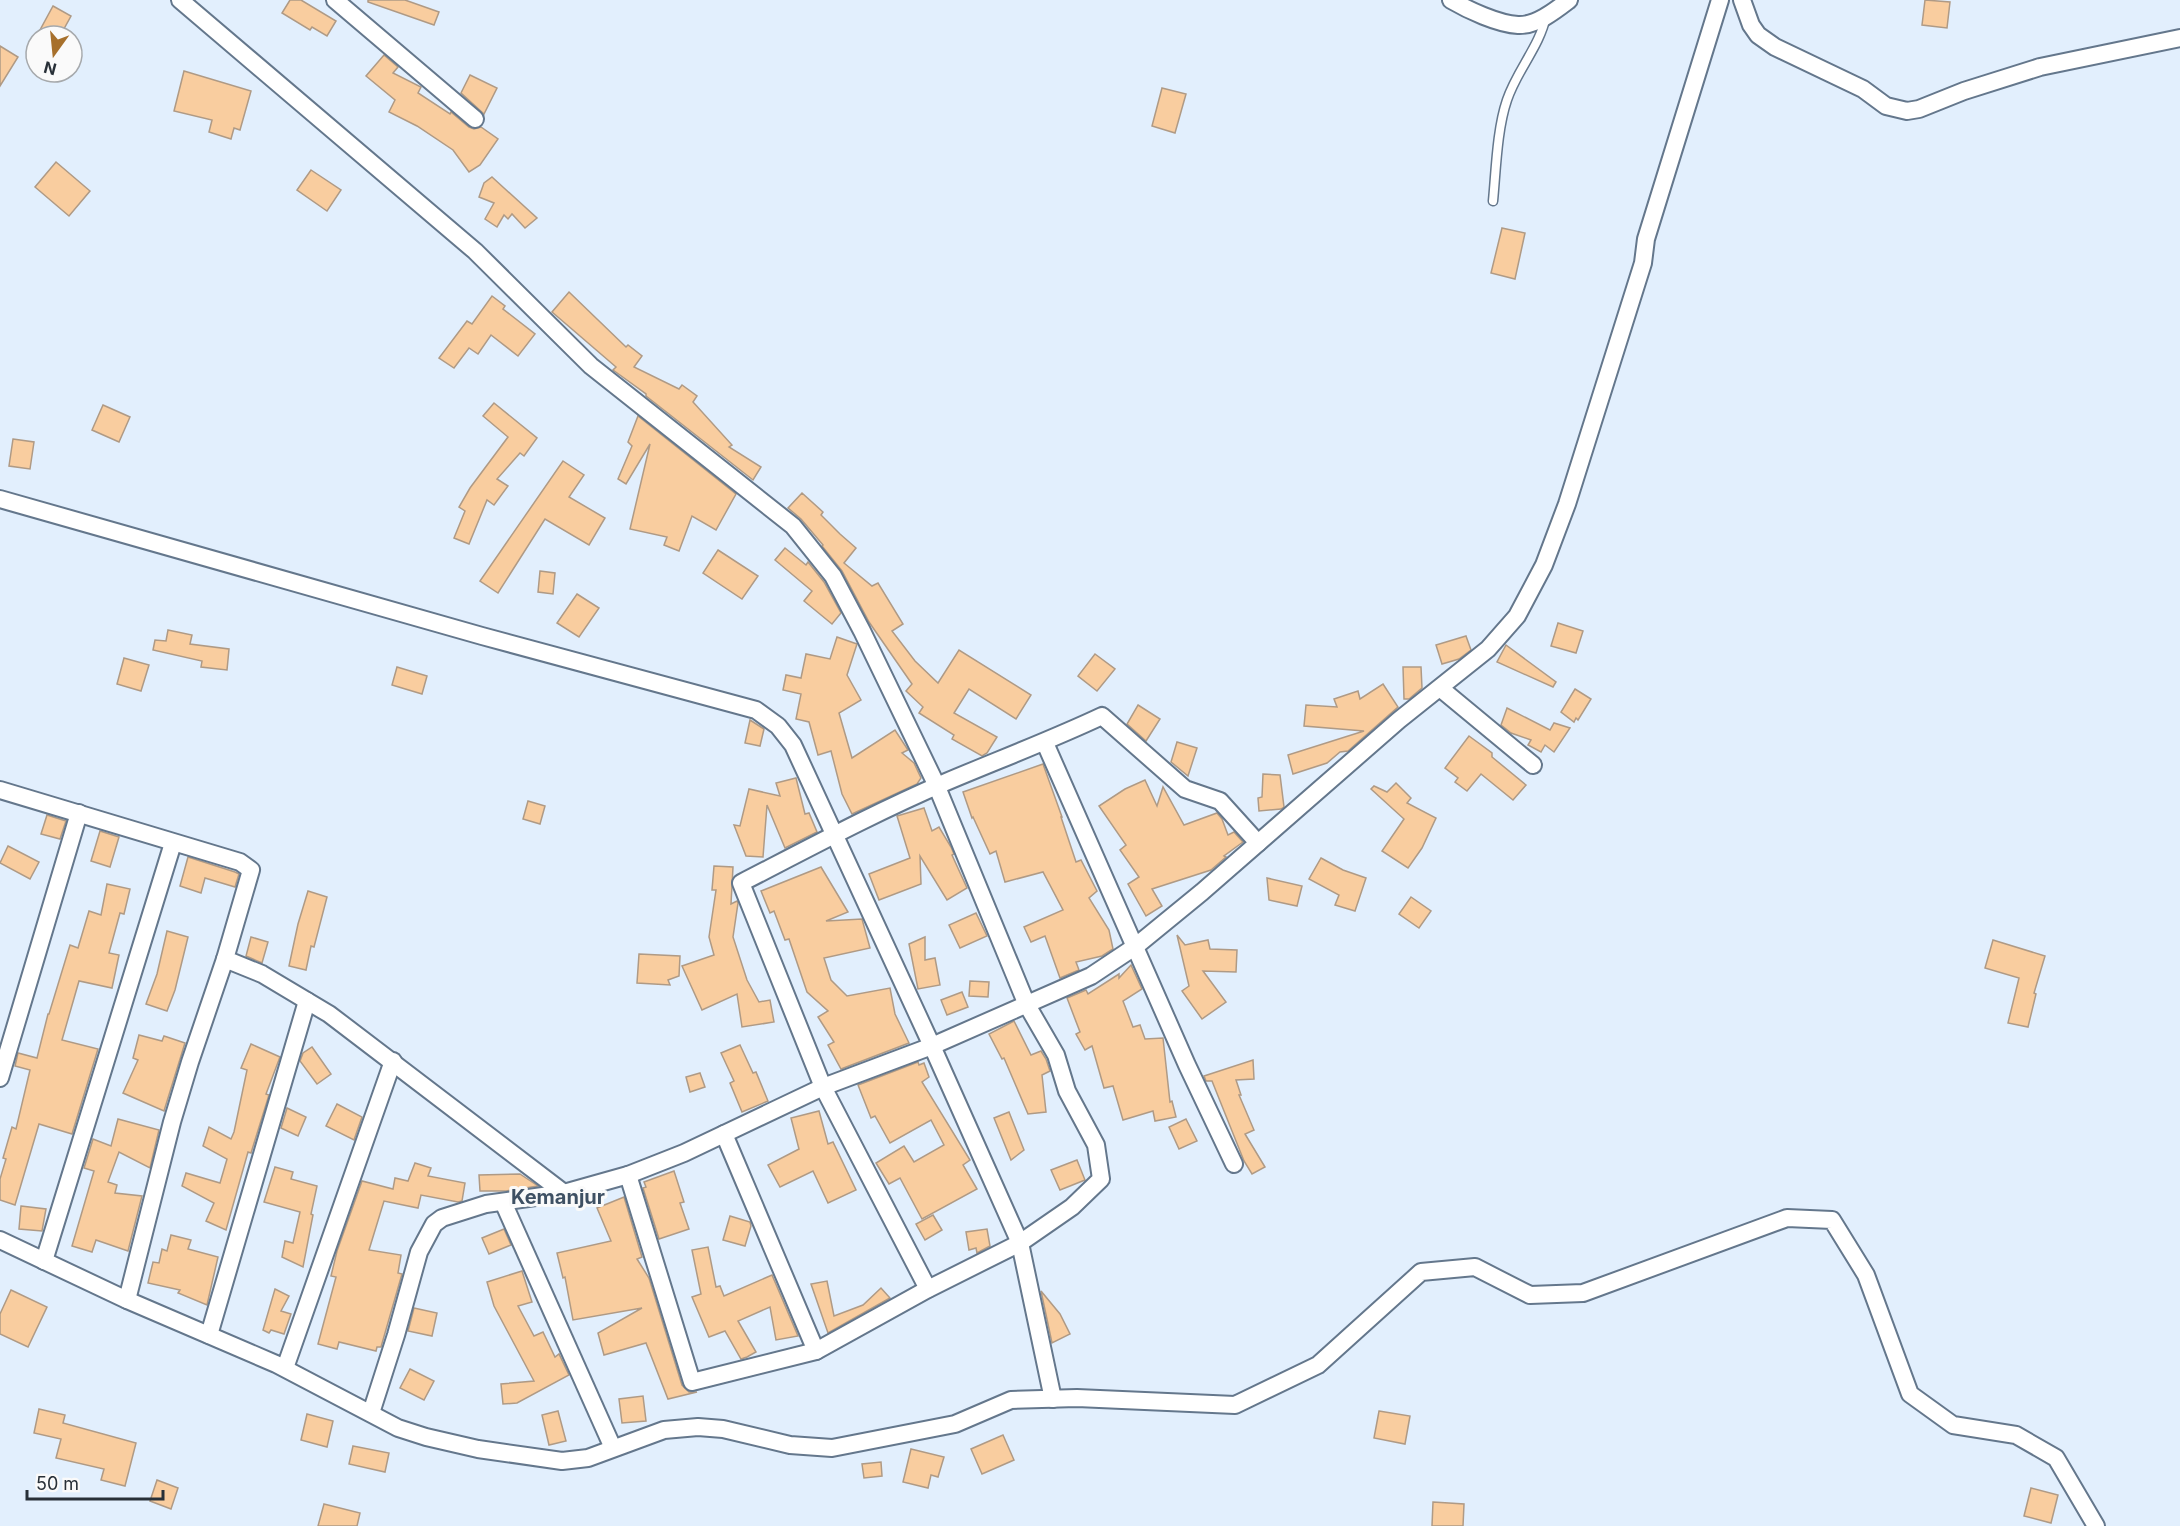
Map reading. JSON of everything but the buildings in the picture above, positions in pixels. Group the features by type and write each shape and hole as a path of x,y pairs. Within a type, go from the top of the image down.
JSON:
{"street":[{"path":"180,0 475,251 591,366 793,526 833,576 937,786 1027,1005 1056,1055 1067,1091 1096,1145 1101,1179 1072,1207 1020,1244 928,1289 816,1351 692,1382 628,1175"},
{"path":"335,0 475,119"},
{"path":"1451,0 1465,8 1520,25 1536,21 1569,0"},
{"path":"371,1413 419,1252 426,1235 442,1218 486,1204 564,1193 628,1175 684,1153 823,1087 932,1046 1091,976 1136,946 1202,892 1399,720 1488,650 1516,616 1544,565 1568,504 1643,263 1646,239 1720,0"},
{"path":"1742,0 1750,25 1758,35 1776,47 1863,89 1886,106 1907,111 1919,109 1964,91 2040,67 2180,38"},
{"path":"0,499 482,636 756,710 778,726 793,745 932,1046 1020,1244 1053,1399"},
{"path":"1440,688 1533,765"},
{"path":"928,1289 823,1087 741,883 937,786 1045,743 1102,716 1185,789 1220,801 1257,843"},
{"path":"1045,743 1187,1065 1234,1164"},
{"path":"0,790 240,862 251,870 175,1112 127,1300"},
{"path":"0,1078 79,813"},
{"path":"44,1261 173,843"},
{"path":"225,958 262,974 329,1014 368,1045 393,1061 438,1100 564,1193"},
{"path":"209,1335 307,1001"},
{"path":"285,1368 393,1061"},
{"path":"724,1134 816,1351"},
{"path":"503,1202 613,1448"},
{"path":"0,1240 127,1300 285,1368 398,1428 478,1449 562,1461 588,1458 664,1430 698,1427 723,1429 790,1445 832,1448 955,1424 1011,1400 1053,1399 1235,1405 1318,1365 1421,1272 1475,1267 1530,1295 1583,1293 1787,1218 1832,1220 1866,1275 1910,1394 1953,1425 2016,1435 2056,1458 2096,1526"}],"lane":[{"path":"1493,201 1506,102 1521,67 1542,32 1546,15"}],"district":[{"name":"Kemanjur","path":"558,1197"}]}
